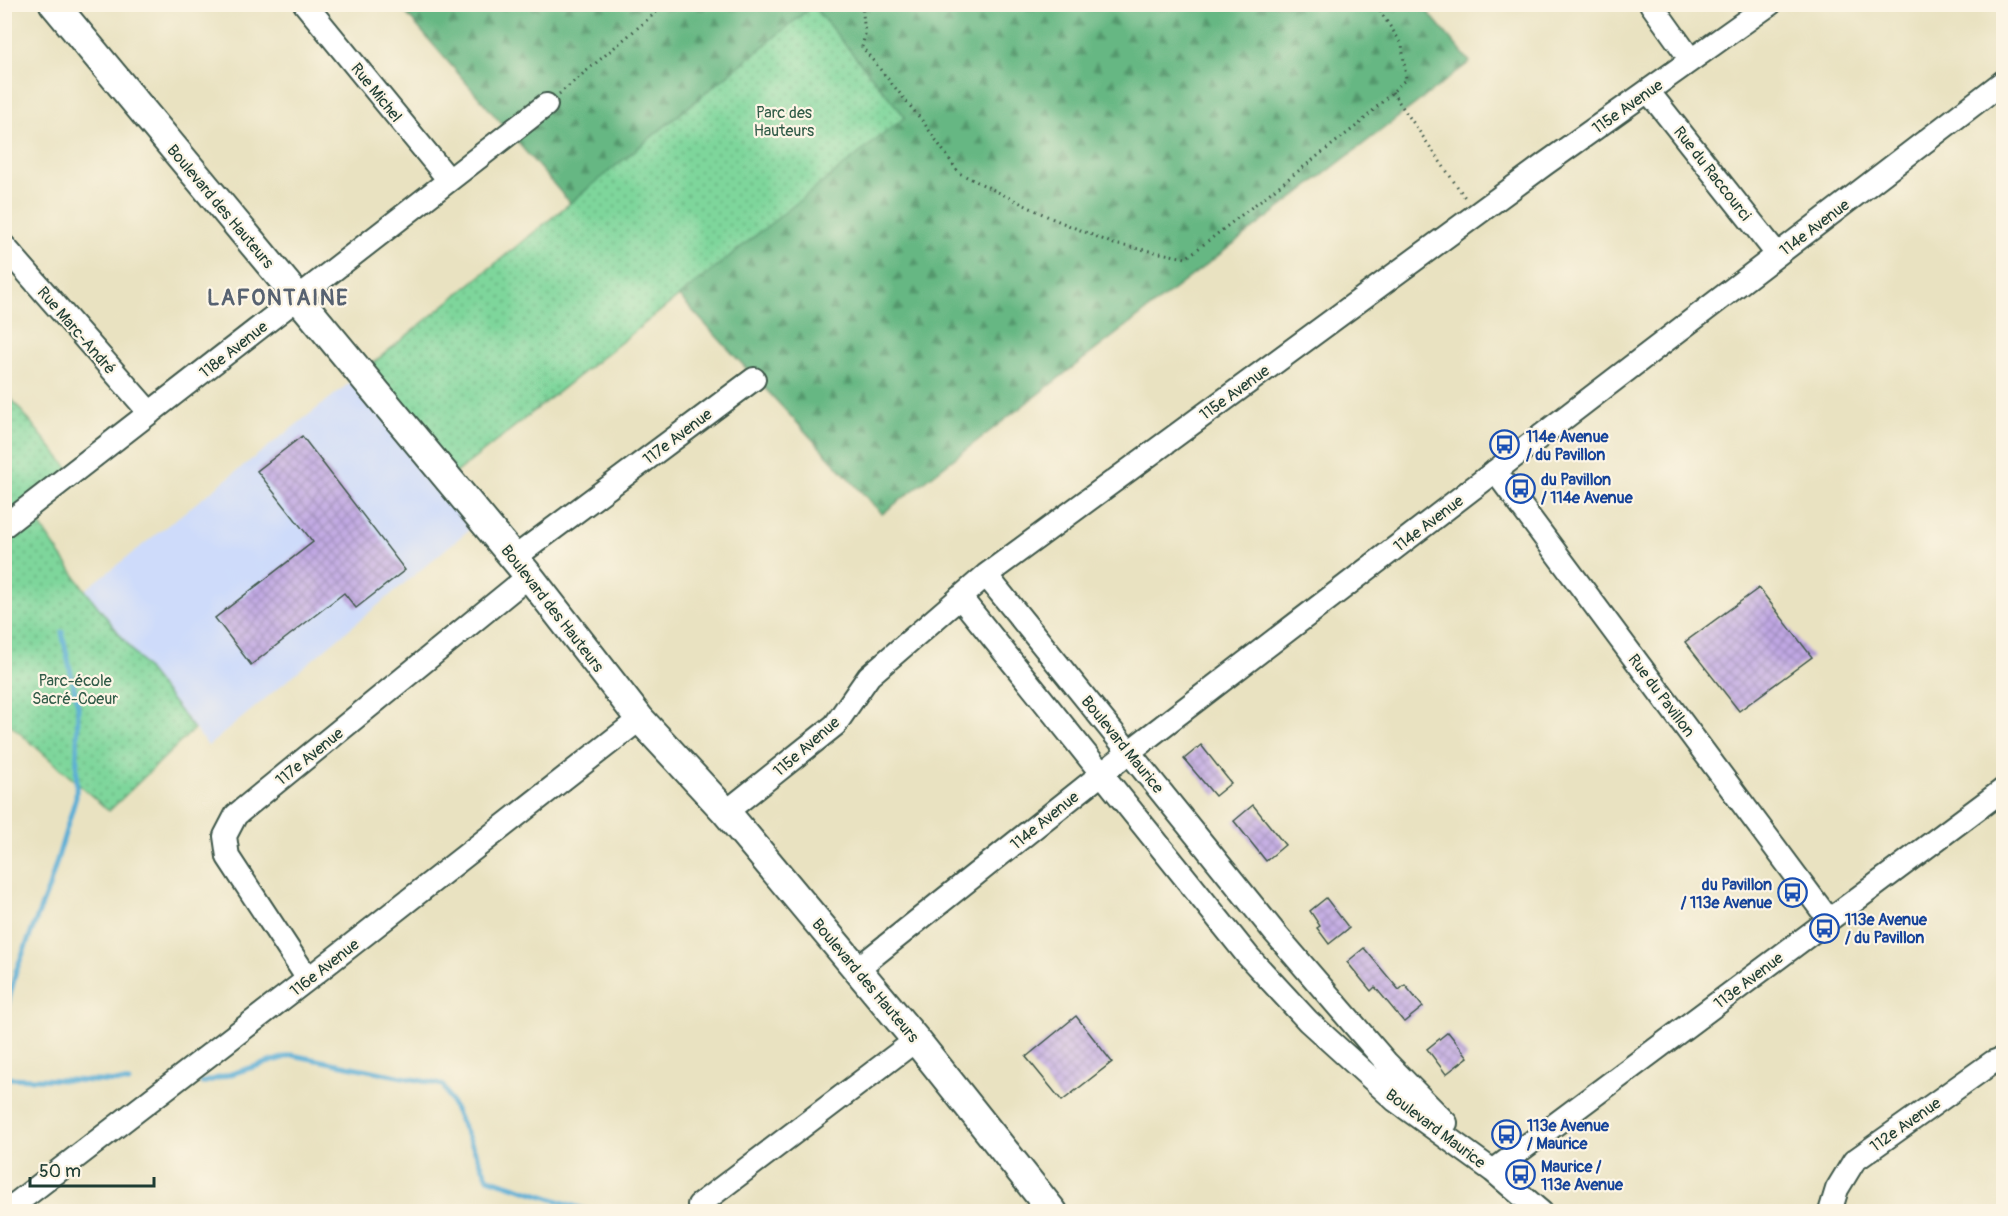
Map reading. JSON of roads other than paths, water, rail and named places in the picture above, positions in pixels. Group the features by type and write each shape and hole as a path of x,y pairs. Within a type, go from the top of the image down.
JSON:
{"main road":[{"name":"Boulevard des Hauteurs","path":"54,4 522,567 640,719 726,812 916,1040 1053,1212"}],"street":[{"name":"Rue Michel","path":"305,4 449,180"},
{"path":"1651,4 1691,60"},
{"name":"115e Avenue","path":"726,812 835,725 869,676 986,575 1476,214 1770,4"},
{"name":"114e Avenue","path":"857,969 1129,752 2004,81"},
{"name":"Rue du Raccourci","path":"1648,91 1778,254"},
{"name":"118e Avenue","path":"4,526 546,105"},
{"name":"Rue Marc-André","path":"4,246 150,413"},
{"name":"117e Avenue","path":"308,979 228,857 225,837 236,815 522,567 754,379"},
{"name":"Rue du Pavillon","path":"1495,471 1829,920"},
{"name":"Boulevard Maurice","path":"986,575 1259,914 1386,1062 1493,1171"},
{"name":"Boulevard Maurice","path":"960,597 1229,932 1308,1021 1395,1100 1493,1171 1541,1212"},
{"name":"116e Avenue","path":"5,1212 640,719"},
{"name":"113e Avenue","path":"1493,1171 2004,789"},
{"path":"1229,932 1259,914"},
{"path":"699,1205 916,1040"},
{"name":"112e Avenue","path":"1830,1212 1837,1189 1854,1161 1985,1068 2004,1058"}],"waterway":[{"path":"4,1020 16,971 49,887 76,797 78,706 62,632"},
{"path":"202,1083 292,1055 443,1085 488,1178 592,1212"},
{"path":"4,1078 129,1082"}],"place":[{"name":"114e Avenue / du Pavillon","path":"1505,445"},
{"name":"du Pavillon / 114e Avenue","path":"1520,488"},
{"name":"du Pavillon / 113e Avenue","path":"1793,893"},
{"name":"113e Avenue / du Pavillon","path":"1824,928"},
{"name":"113e Avenue / Maurice","path":"1506,1134"},
{"name":"Maurice / 113e Avenue","path":"1520,1175"}],"district":[{"name":"LAFONTAINE","path":"278,297"}],"park label":[{"name":"Parc des Hauteurs","path":"784,121"},
{"name":"Parc-école Sacré-Coeur","path":"75,689"}]}
